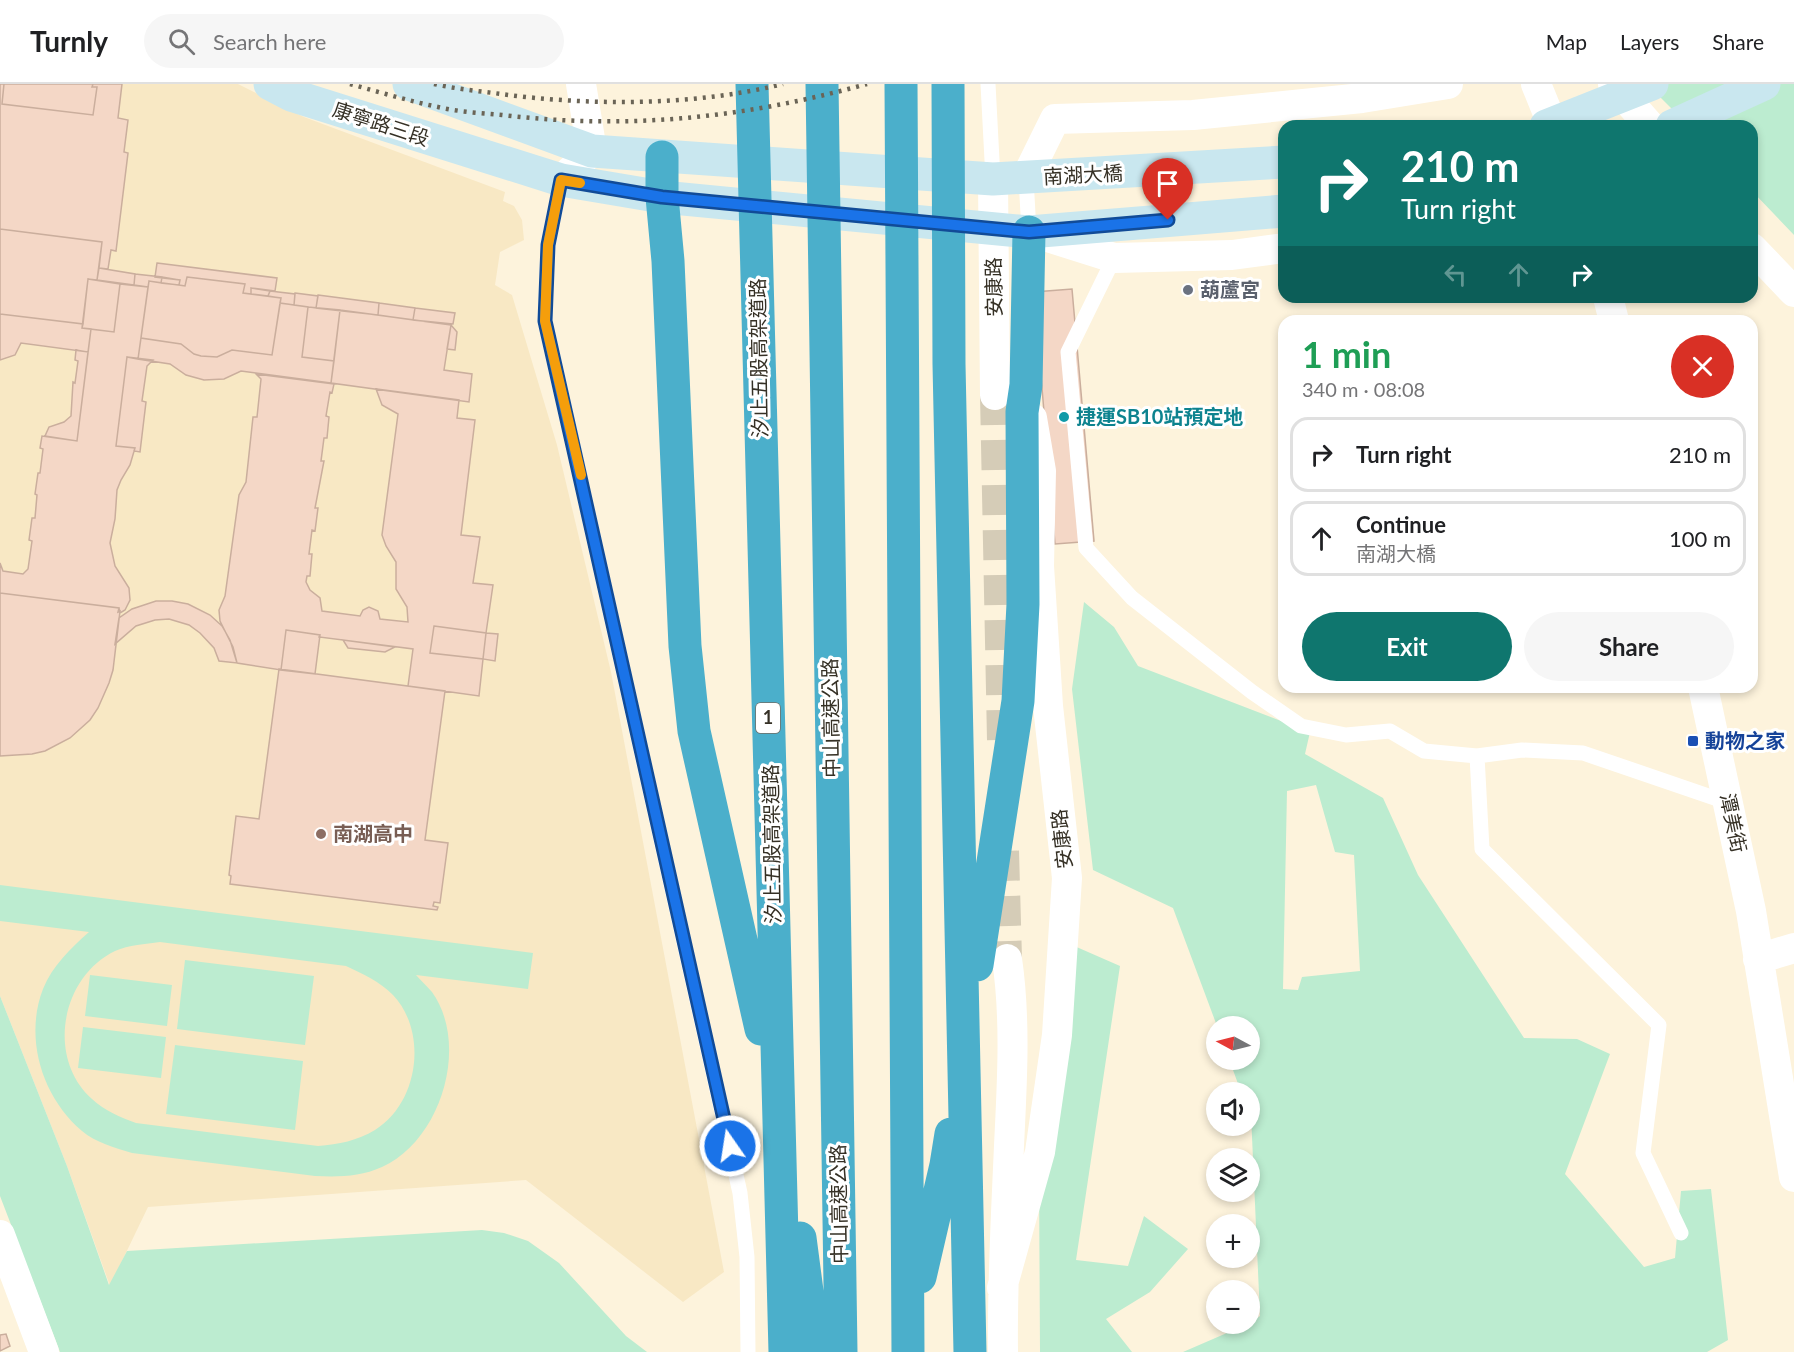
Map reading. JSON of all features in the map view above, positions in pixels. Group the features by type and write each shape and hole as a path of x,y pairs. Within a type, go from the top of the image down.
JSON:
{"highway":[{"name":"汐止五股高架道路","path":"752,84 785,1352"},
{"name":"中山高速公路","path":"822,84 841,1352"},
{"path":"901,84 907,1342"},
{"path":"948,84 949,364 970,1352"},
{"path":"662,157 662,197 668,261 685,646 694,731 755,999 798,1220 815,1352"},
{"path":"907,1342 946,1165 1018,700 1023,604 1022,412 1026,385 1029,232"}],"main road":[{"name":"康寧路三段","path":"270,84 291,95 561,180 662,197 1029,232"},
{"path":"409,84 592,151"},
{"path":"1561,120 1652,84"},
{"path":"1685,120 1764,84"},
{"name":"南湖大橋","path":"592,151 993,179 1278,162"},
{"path":"1029,232 1278,211"}],"street":[{"path":"561,180 592,151 581,84"},
{"path":"1026,178 1055,119 1193,115 1362,98 1448,84"},
{"path":"1536,84 1551,120"},
{"path":"1613,84 1645,120"},
{"name":"安康路","path":"993,179 995,395"},
{"path":"1029,232 1114,258 1232,255 1278,249"},
{"path":"1758,254 1794,292"},
{"name":"安康路","path":"1002,1288 1040,1152 1057,1035 1066,878 1048,706 1039,566 1041,471 1026,385"},
{"name":"潭美街","path":"1704,693 1751,911 1794,1177"},
{"path":"1758,959 1794,948"},
{"name":"安康路","path":"1004,1352 1002,1288 1012,1083 1010,981 1007,958"},
{"path":"0,1235 45,1352"}],"lane":[{"path":"988,84 993,179"},
{"path":"1026,178 1029,232"},
{"path":"561,180 548,245 545,321 740,1193 747,1257 748,1352"},
{"path":"1114,258 1068,352 1086,548 1132,598 1252,692 1301,726 1346,735 1390,731 1424,751 1477,756 1522,750 1583,753 1729,803"},
{"path":"1477,756 1482,849 1659,1025 1643,1153 1681,1233"}],"shaded area":[{"name":"南湖高中","path":"0,84 238,84 304,117 505,192 503,201 514,206 522,220 524,240 500,252 495,285 512,295 557,445 611,672 724,1272 683,1302 526,1180 148,1207 110,1286 67,1166 0,996"}],"green space":[{"path":"1647,84 1794,84 1794,235 1758,197 1758,120 1683,120"},
{"path":"1084,602 1114,627 1138,666 1310,732 1305,754 1383,798 1418,875 1524,1038 1577,1039 1610,1054 1565,1174 1644,1267 1675,1258 1681,1191 1711,1189 1728,1340 1707,1352 1183,1352 1225,1334 1260,1334 1258,1268 1260,1268 1260,1214 1255,1214 1255,1202 1260,1202 1260,1148 1252,1148 1252,1136 1260,1136 1260,1082 1237,1082 1233,1070 1260,1070 1260,1016 1213,1016 1173,908 1093,870 1072,689","holes":["1316,785 1335,852 1354,855 1360,971 1302,977 1298,990 1283,989 1287,791"]},
{"path":"0,885 533,953 528,989 416,975 432,992 443,1014 449,1038 448,1064 443,1090 434,1114 420,1136 403,1154 382,1167 349,1176 315,1176 132,1153 112,1147 82,1131 56,1101 47,1084 40,1066 35,1027 47,980 63,958 89,932 0,921","holes":["160,942 346,966 365,975 393,995 404,1010 411,1028 414,1047 414,1066 401,1103 390,1118 375,1130 355,1139 318,1146 136,1123 118,1116 92,1099 78,1082 69,1062 65,1041 66,1019 72,998 82,979 97,963 120,949"]},
{"path":"1072,945 1120,966 1076,1260 1128,1266 1144,1216 1188,1249 1150,1292 1106,1319 1132,1352 1040,1352 1039,1173"},
{"path":"185,960 314,976 305,1045 177,1029"},
{"path":"90,975 172,985 167,1026 85,1016"},
{"path":"0,996 67,1166 109,1285 127,1251 482,1230 504,1233 528,1241 559,1263 626,1336 647,1352 60,1352 0,1196"},
{"path":"83,1027 166,1037 161,1078 78,1068"},
{"path":"175,1045 303,1061 295,1130 166,1114"}],"building":[{"path":"0,84 4,84 2,104 93,115 97,87 92,87 93,84 122,84 118,118 128,120 124,152 128,153 116,251 111,250 108,269 99,268 102,242 0,229"},
{"path":"4,84 93,84 92,87 97,87 93,115 2,104"},
{"path":"0,229 102,242 97,280 88,279 83,324 0,314"},
{"path":"157,263 277,278 275,291 251,288 251,294 243,293 245,284 187,277 185,286 179,285 180,280 155,277"},
{"path":"99,268 135,274 134,285 97,280"},
{"path":"135,274 162,277 161,283 149,281 148,287 134,285"},
{"path":"162,277 180,280 179,285 161,283"},
{"path":"187,277 245,284 243,293 281,298 272,355 232,350 217,357 201,356 194,354 181,344 141,338 149,281 185,286"},
{"path":"88,279 120,284 114,332 82,328"},
{"path":"120,284 148,287 138,359 127,357 116,446 135,448 130,465 117,490 115,519 110,543 115,566 129,588 130,600 125,610 120,613 119,608 0,593 0,563 3,571 23,574 28,569 32,541 29,540 32,518 35,518 37,495 35,494 43,449 40,448 42,436 77,441 91,329 114,332"},
{"path":"251,288 270,291 268,296 251,294"},
{"name":"捷運SB10站預定地","path":"1072,289 1094,541 1055,544 1034,292"},
{"path":"270,291 295,294 294,305 280,303 281,298 268,296"},
{"path":"295,293 318,296 316,308 294,305"},
{"path":"318,295 379,303 378,315 316,308"},
{"path":"280,303 308,307 302,357 334,361 331,383 241,371 224,379 204,380 186,375 170,364 138,359 141,338 181,344 194,354 201,356 217,357 232,350 272,355"},
{"path":"379,303 415,308 413,320 378,315"},
{"path":"308,307 340,310 334,361 302,357"},
{"path":"415,308 455,313 453,324 413,320"},
{"path":"340,310 451,325 444,370 472,374 469,402 331,383"},
{"path":"0,314 83,324 82,328 91,329 88,352 21,343 15,355 0,360"},
{"path":"451,325 457,332 455,350 447,349"},
{"path":"76,350 88,352 77,441 45,436 49,427 64,422 71,416 73,382 75,383 78,361 75,360"},
{"path":"127,357 153,360 147,366 142,401 146,402 140,452 134,451 135,448 116,446"},
{"path":"256,374 334,384 332,393 330,392 326,416 329,417 327,438 324,438 321,461 324,461 315,508 318,508 309,554 312,554 310,576 307,576 306,582 310,590 320,598 322,611 360,616 363,610 369,607 378,611 380,619 408,622 407,607 396,589 396,562 382,535 398,414 382,405 376,389 459,400 457,418 475,420 461,535 480,537 473,583 493,585 486,633 434,626 430,653 483,659 479,696 408,686 413,649 319,637 320,635 286,630 281,670 237,663 233,647 220,621 219,610 225,596 239,495 246,482 253,417 257,417 261,379"},
{"path":"0,593 119,608 118,612 120,611 113,670 98,708 90,720 70,738 45,751 0,756"},
{"path":"156,601 188,604 210,615 222,626 230,640 237,663 219,661 214,648 200,633 189,625 169,619 155,620 136,626 115,644 119,618 132,609"},
{"path":"434,626 486,633 483,659 430,653"},
{"path":"286,630 320,635 315,674 281,670"},
{"path":"486,633 498,634 495,661 483,659"},
{"path":"343,640 395,647 385,652 348,648"},
{"path":"279,669 445,691 425,840 448,843 440,903 434,902 433,906 438,907 437,910 230,884 236,816 259,819"},
{"path":"6,1334 10,1346 0,1351 0,1335"}],"tunnel":[{"path":"995,395 1002,740"},
{"path":"1004,851 1007,959"}],"railway":[{"path":"350,84 454,110 595,121 641,121 731,113 821,96 867,84"},
{"path":"434,84 535,98 606,102 714,97 783,84"}],"slow traffic":[{"path":"580,183 561,180 548,245 545,321 581,475"}],"place":[{"name":"葫蘆宮","path":"1188,290"},
{"name":"捷運SB10站預定地","path":"1064,417"},
{"name":"動物之家","path":"1693,741"},
{"name":"南湖高中","path":"321,834"}],"route":[{"path":"730,1146 545,321 548,245 561,180 662,197 1029,232 1168,220"}]}
